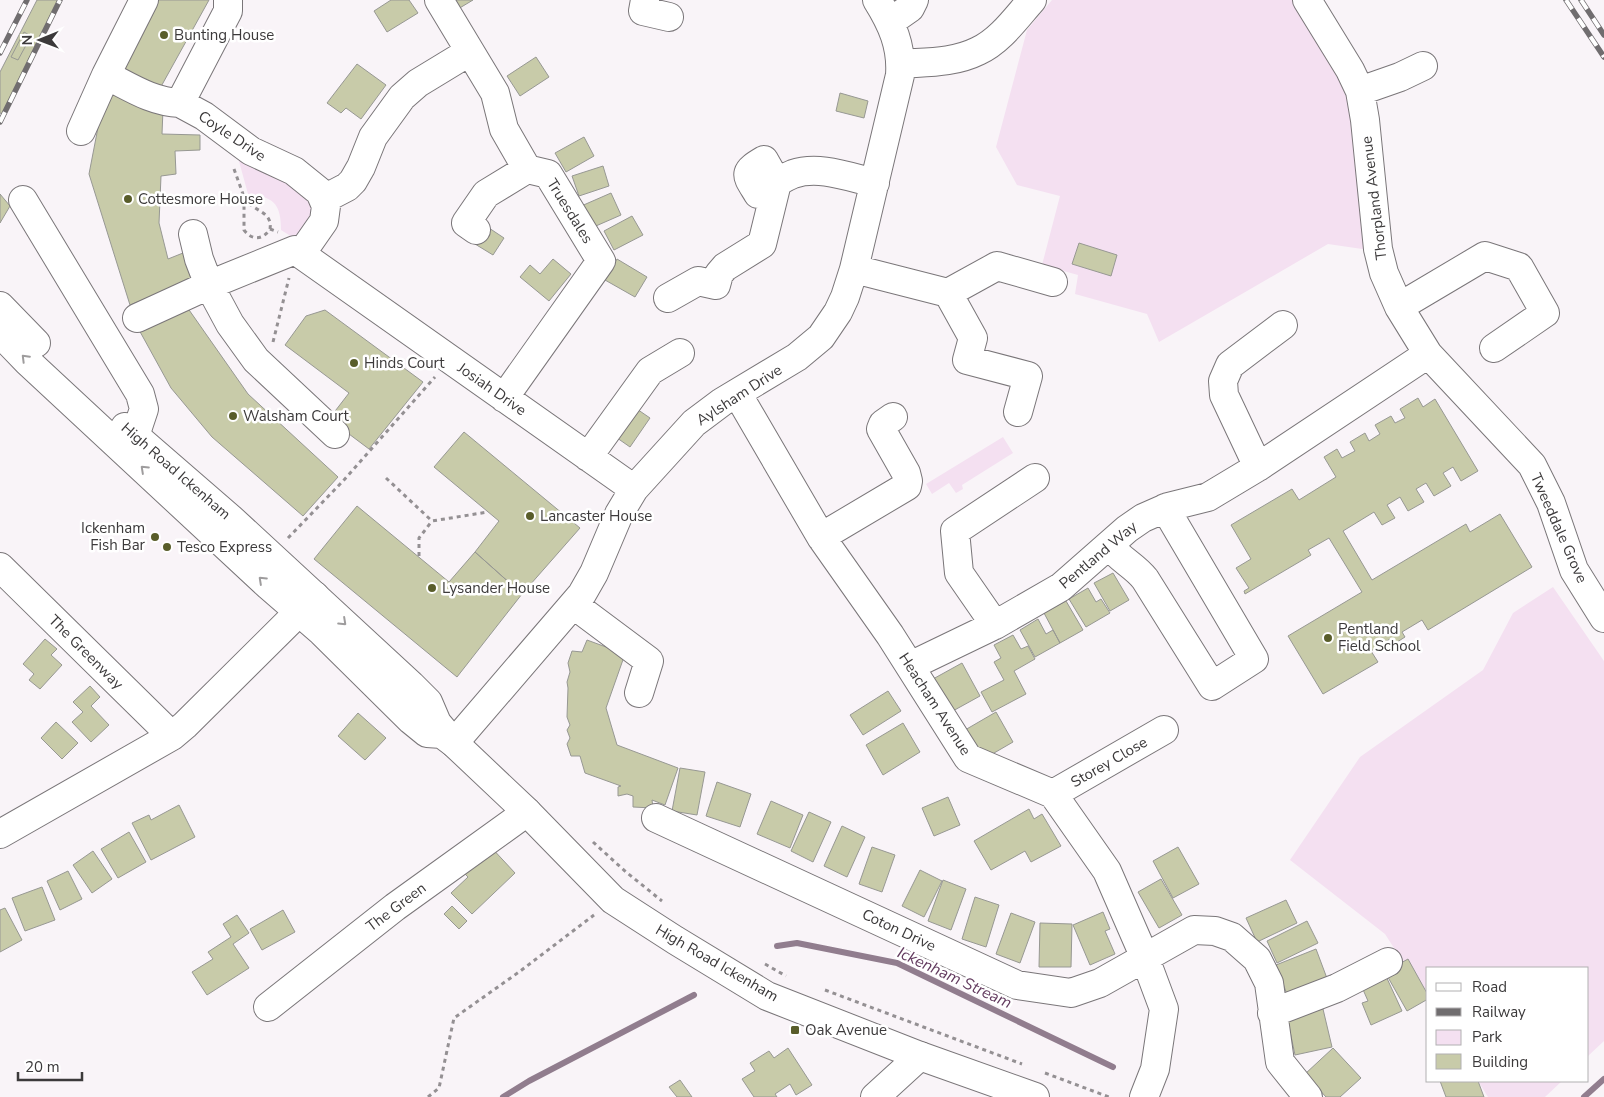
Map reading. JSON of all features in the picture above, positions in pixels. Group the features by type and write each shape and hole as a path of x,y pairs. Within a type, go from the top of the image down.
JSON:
{"street":[{"path":"82,131 106,74 144,0"},
{"path":"106,74 153,99 180,103 228,11 228,0"},
{"name":"Truesdales","path":"439,0 495,94 504,129 527,169 548,174 601,261 504,398"},
{"path":"645,0 643,11 669,17"},
{"path":"883,11 910,8 914,0"},
{"path":"901,64 956,59 979,51 1000,36 1032,0"},
{"name":"Thorpland Avenue","path":"1307,0 1346,62 1360,91 1365,120 1378,249 1384,273 1399,307 1428,354"},
{"name":"Aylsham Drive","path":"454,743 574,605 594,573 619,514 634,489 694,423 737,393 798,357 821,337 838,312 854,269 896,99 901,64 898,44 883,11"},
{"path":"137,318 209,285 298,252 324,221 326,206 324,199 353,182 361,168 372,137 402,97 418,83 470,52"},
{"path":"1360,91 1400,77 1423,66"},
{"name":"Coyle Drive","path":"180,103 204,116 251,151 294,171 314,187 324,199"},
{"path":"476,230 466,223 486,194 527,169"},
{"path":"668,298 698,281 716,286 719,274 725,268 762,244 777,183 793,174 813,171 824,172 874,183"},
{"path":"23,200 140,394 144,409 135,436"},
{"path":"193,234 199,259 209,285 242,342 266,369 335,434"},
{"name":"Josiah Drive","path":"298,252 634,489"},
{"path":"1399,307 1485,256 1519,268 1545,313 1494,348"},
{"path":"854,269 948,294 997,266 1053,282"},
{"path":"948,294 973,338 967,360 1028,376 1018,412"},
{"name":"High Road Ickenham","path":"0,306 42,349 135,436 230,518 307,604 322,632 411,720 427,732 442,734 454,743 527,812 613,900 767,996 920,1056 1035,1097"},
{"path":"1258,467 1224,396 1223,381 1230,365 1283,326"},
{"name":"High Road Ickenham","path":"0,333 28,362 269,586 307,604"},
{"path":"588,457 650,370 680,353"},
{"name":"Pentland Way","path":"910,666 995,625 1061,587 1135,524 1165,508 1208,497 1258,467 1428,354"},
{"name":"Tweeddale Grove","path":"1428,354 1532,465 1551,503 1574,570 1604,618"},
{"name":"Heacham Avenue","path":"737,393 821,538 890,634 968,758 1053,794"},
{"path":"821,538 907,486 906,473 881,429 883,424 893,417"},
{"path":"995,625 959,573 955,531 1035,478"},
{"path":"1109,545 1120,558 1138,570 1145,579 1212,686 1254,659 1165,508"},
{"name":"The Greenway","path":"0,567 172,736"},
{"path":"0,834 172,736 307,604"},
{"path":"574,605 649,661 639,693"},
{"name":"Storey Close","path":"1053,794 1164,730"},
{"path":"1053,794 1107,871 1145,958 1164,1009 1155,1069 1144,1097"},
{"name":"The Green","path":"268,1007 395,907 527,812"},
{"name":"Coton Drive","path":"656,818 1017,985 1071,993 1100,982 1194,930 1215,931 1232,937 1257,959 1269,983 1280,1062 1308,1097"},
{"path":"1272,1013 1337,988 1388,962"},
{"path":"875,1097 920,1056"}],"path":[{"path":"230,162 236,171 247,203 264,213 270,220 270,229 264,236 255,238 246,234 244,230 244,197"},
{"path":"266,369 298,252"},
{"path":"284,542 343,481 451,360"},
{"path":"386,478 432,521"},
{"path":"419,556 419,538 432,521 488,512"},
{"path":"589,839 626,872 663,901"},
{"path":"428,1097 439,1088 454,1018 519,972 613,900"},
{"path":"762,962 787,976"},
{"path":"822,989 1028,1066"},
{"path":"1037,1070 1109,1097"}],"green space":[{"path":"1052,0 1294,0 1353,100 1369,250 1328,244 1159,342 1147,314 1075,294 1078,275 1042,265 1060,196 1017,185 996,147 1027,30"},
{"path":"237,154 299,181 317,208 297,240 281,230 279,213 274,203 264,197 248,194"},
{"path":"1003,437 1013,453 962,485 963,489 956,493 949,483 932,494 926,484"},
{"path":"1553,587 1604,661 1604,1041 1589,1055 1589,967 1426,967 1426,998 1385,934 1290,860 1360,757 1483,670 1513,613"},
{"path":"1479,1082 1561,1082 1545,1097 1488,1097"}],"building":[{"path":"37,0 60,0 2,114 0,113 0,72"},
{"name":"Bunting House","path":"158,0 209,0 158,92 118,70"},
{"path":"391,0 409,0 418,13 387,32 374,11"},
{"path":"453,0 473,0 458,9"},
{"path":"24,32 31,36 18,60 11,57"},
{"path":"536,57 549,77 520,96 507,76"},
{"path":"357,64 386,85 361,119 346,108 341,113 327,103"},
{"name":"Cottesmore House","path":"107,81 163,109 162,134 200,135 200,150 175,151 176,174 161,176 159,223 168,259 183,253 193,279 130,305 89,174"},
{"path":"840,93 868,101 864,118 836,111"},
{"path":"584,137 594,156 566,172 555,153"},
{"path":"603,166 609,186 579,196 572,176"},
{"path":"611,193 621,215 589,229 579,207"},
{"path":"0,194 10,206 0,223"},
{"path":"632,216 643,235 614,250 604,231"},
{"path":"486,226 504,238 493,255 475,244"},
{"path":"1079,243 1117,255 1111,276 1072,264"},
{"path":"553,259 571,274 549,301 520,277 530,265 540,274"},
{"path":"617,259 647,277 635,297 605,280"},
{"name":"Walsham Court","path":"187,307 248,394 338,477 303,516 212,437 171,388 138,328"},
{"name":"Hinds Court","path":"325,310 423,382 369,449 329,419 349,393 285,345 306,316"},
{"name":"Pentland Field School","path":"1418,398 1423,407 1435,399 1478,471 1461,481 1453,467 1443,473 1451,486 1434,496 1426,483 1416,489 1424,502 1408,511 1400,497 1387,505 1395,518 1382,525 1374,512 1343,531 1372,580 1466,524 1470,532 1500,514 1532,567 1428,630 1422,620 1402,632 1405,637 1394,644 1390,639 1371,651 1378,662 1323,694 1288,636 1362,592 1329,538 1308,550 1311,555 1245,594 1244,591 1249,588 1236,568 1251,559 1231,525 1292,489 1299,500 1336,477 1324,457 1337,449 1342,458 1355,451 1350,442 1365,433 1369,441 1380,434 1375,425 1391,416 1395,423 1405,418 1400,409"},
{"path":"631,405 650,418 630,447 610,433"},
{"name":"Lancaster House","path":"464,432 580,528 522,594 475,552 499,521 434,467"},
{"name":"Lysander House","path":"357,506 449,582 475,552 522,594 457,677 314,559"},
{"path":"1113,573 1129,600 1110,611 1094,583"},
{"path":"1088,588 1096,602 1101,599 1110,613 1086,627 1069,599"},
{"path":"1066,601 1083,630 1060,643 1044,613"},
{"path":"1038,619 1046,634 1053,630 1060,643 1035,657 1020,630"},
{"path":"1013,635 1021,649 1028,646 1035,659 1014,671 1026,694 992,712 981,692 1004,680 994,662 1001,658 994,645"},
{"path":"45,639 57,649 51,655 62,665 40,689 29,680 34,674 23,664"},
{"path":"587,640 625,654 606,708 617,745 678,768 665,805 652,800 653,808 633,807 633,796 627,794 618,796 618,787 621,786 585,773 580,756 571,756 567,744 570,738 567,730 570,725 567,717 567,682 570,672 568,663 572,651 582,652"},
{"path":"962,663 980,696 951,712 933,679"},
{"path":"90,686 100,697 91,706 109,725 91,742 72,722 83,712 73,702"},
{"path":"888,691 901,711 863,735 850,715"},
{"path":"996,712 1013,742 982,760 965,730"},
{"path":"358,713 386,738 365,760 338,736"},
{"path":"56,722 78,743 62,759 41,738"},
{"path":"903,723 920,752 883,775 866,745"},
{"path":"680,768 705,772 697,815 672,811"},
{"path":"717,782 751,794 740,827 706,816"},
{"path":"948,797 960,825 934,836 922,808"},
{"path":"771,801 803,815 790,848 757,834"},
{"path":"179,805 195,837 151,860 132,823 149,815 151,820"},
{"path":"1029,809 1034,819 1042,814 1061,846 1031,862 1025,851 991,870 974,841"},
{"path":"809,812 831,822 813,862 791,851"},
{"path":"842,826 865,837 847,877 824,866"},
{"path":"129,832 146,862 118,878 101,849"},
{"path":"489,845 515,873 472,914 451,893 468,877 462,871"},
{"path":"872,847 895,855 882,892 859,884"},
{"path":"1178,847 1199,884 1173,898 1153,861"},
{"path":"93,851 112,879 92,893 73,865"},
{"path":"920,870 942,881 924,917 902,906"},
{"path":"68,871 82,899 60,910 47,881"},
{"path":"1161,879 1182,915 1159,928 1138,892"},
{"path":"943,880 966,889 951,930 928,921"},
{"path":"42,887 55,920 25,931 12,898"},
{"path":"975,897 999,905 986,947 962,939"},
{"path":"1286,900 1297,923 1257,942 1246,918"},
{"path":"452,906 467,921 459,929 444,914"},
{"path":"5,908 22,940 0,952 0,910"},
{"path":"283,910 295,932 262,950 250,929"},
{"path":"1103,912 1110,929 1105,931 1115,954 1090,965 1073,925"},
{"path":"1011,913 1035,922 1020,963 996,954"},
{"path":"237,915 249,933 233,944 249,968 207,995 192,972 213,959 208,952 231,937 223,924"},
{"path":"1307,921 1318,943 1277,963 1267,941"},
{"path":"1040,923 1072,924 1071,967 1039,967"},
{"path":"1316,949 1328,981 1288,997 1276,965"},
{"path":"1408,959 1426,991 1426,1000 1407,1011 1385,972"},
{"path":"1385,974 1402,1011 1371,1025 1362,1003 1368,1001 1361,985"},
{"path":"1323,1009 1332,1047 1295,1055 1287,1017"},
{"path":"788,1048 812,1085 796,1095 790,1084 775,1094 777,1097 754,1097 742,1079 755,1071 750,1063 769,1051 774,1058"},
{"path":"1333,1048 1361,1078 1340,1097 1326,1097 1305,1074"},
{"path":"680,1080 692,1097 677,1097 669,1087"},
{"path":"1440,1082 1478,1082 1484,1097 1446,1097"}],"waterway":[{"name":"Ickenham Stream","path":"777,946 797,943 897,963 1113,1067"},
{"name":"Ickenham Stream","path":"503,1097 529,1081 694,995"},
{"name":"Ickenham Stream","path":"1584,1097 1604,1079"}],"railway":[{"path":"0,53 27,0"},
{"path":"0,122 60,0"},
{"path":"1566,0 1604,57"},
{"path":"1581,0 1604,35"}],"place":[{"name":"Bunting House","path":"164,35"},
{"name":"Cottesmore House","path":"128,199"},
{"name":"Hinds Court","path":"354,363"},
{"name":"Walsham Court","path":"233,416"},
{"name":"Lancaster House","path":"530,516"},
{"name":"Ickenham Fish Bar","path":"155,537"},
{"name":"Tesco Express","path":"167,547"},
{"name":"Lysander House","path":"432,588"},
{"name":"Pentland Field School","path":"1328,638"},
{"name":"Oak Avenue","path":"795,1030"}]}
